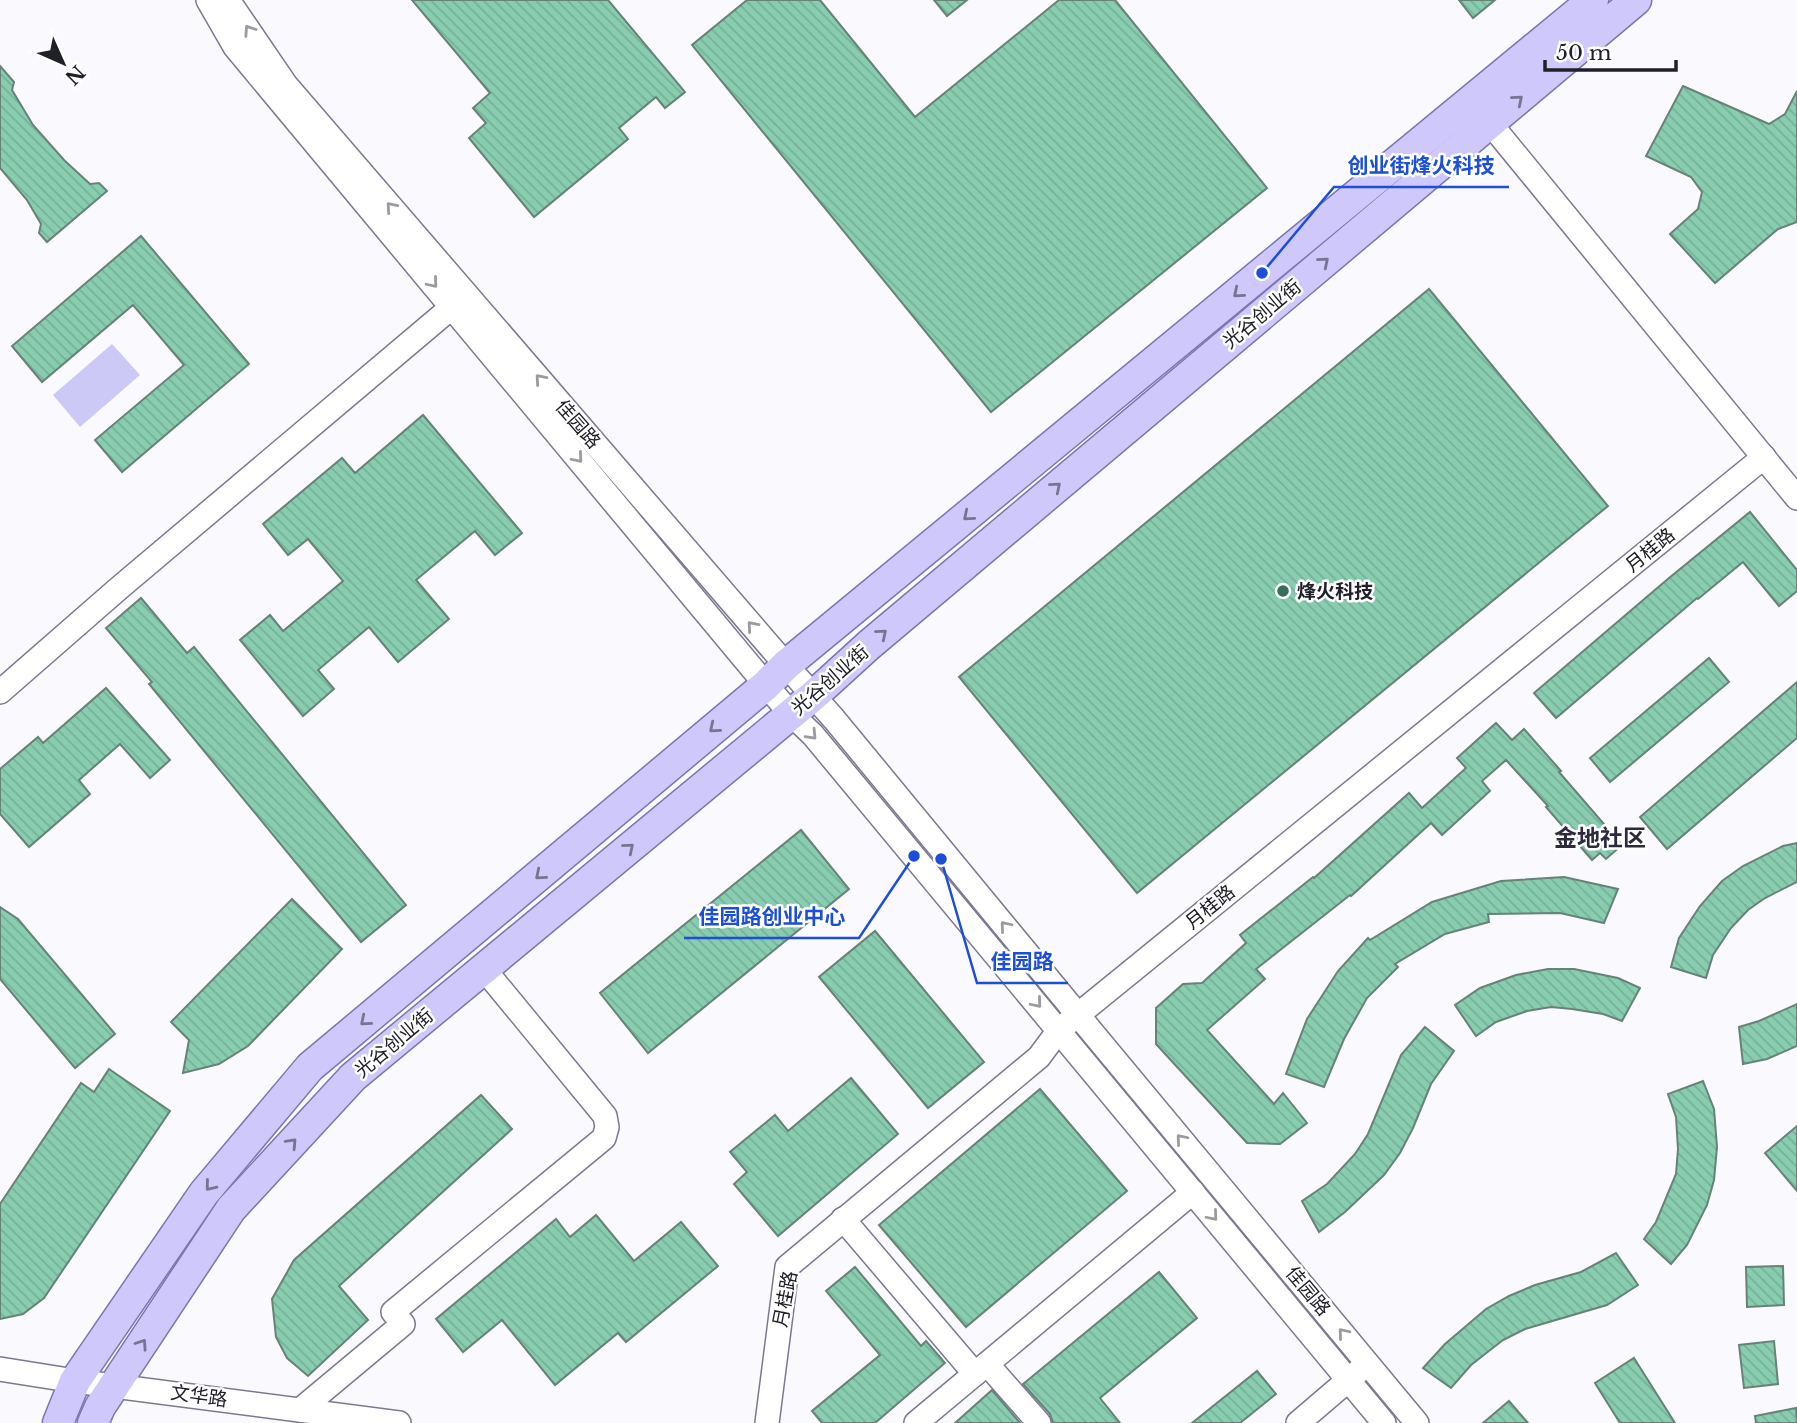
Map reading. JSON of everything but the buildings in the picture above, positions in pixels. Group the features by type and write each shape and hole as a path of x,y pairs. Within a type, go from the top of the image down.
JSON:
{"main road":[{"name":"光谷创业街","path":"58,1423 75,1381 204,1193 310,1067 776,675 1593,0"},
{"name":"光谷创业街","path":"93,1423 114,1385 231,1209 353,1077 802,705 869,645 1636,0"}],"street":[{"name":"佳园路","path":"208,0 235,47 452,307 802,705 1079,1014 1418,1423"},
{"name":"佳园路","path":"228,0 286,85 776,675"},
{"path":"1473,99 1490,124 1797,498"},
{"path":"0,692 452,307"},
{"name":"月桂路","path":"766,1423 787,1267 1039,1057 1059,1030 1765,457"},
{"name":"佳园路","path":"802,705 813,735 1384,1423"},
{"path":"300,1410 403,1324 393,1312 604,1138 607,1127 605,1116 484,969"},
{"path":"916,1423 1193,1192"},
{"path":"844,1219 981,1369 1039,1423"},
{"path":"1298,1423 1368,1364"},
{"name":"文华路","path":"0,1369 398,1423"}],"shaded area":[{"path":"112,344 140,375 80,427 53,395"}],"place":[{"name":"创业街烽火科技","path":"1262,273"},
{"name":"烽火科技","path":"1283,591"},
{"name":"佳园路创业中心","path":"914,856"},
{"name":"佳园路","path":"941,859"}],"district":[{"name":"金地社区","path":"1600,838"}]}
